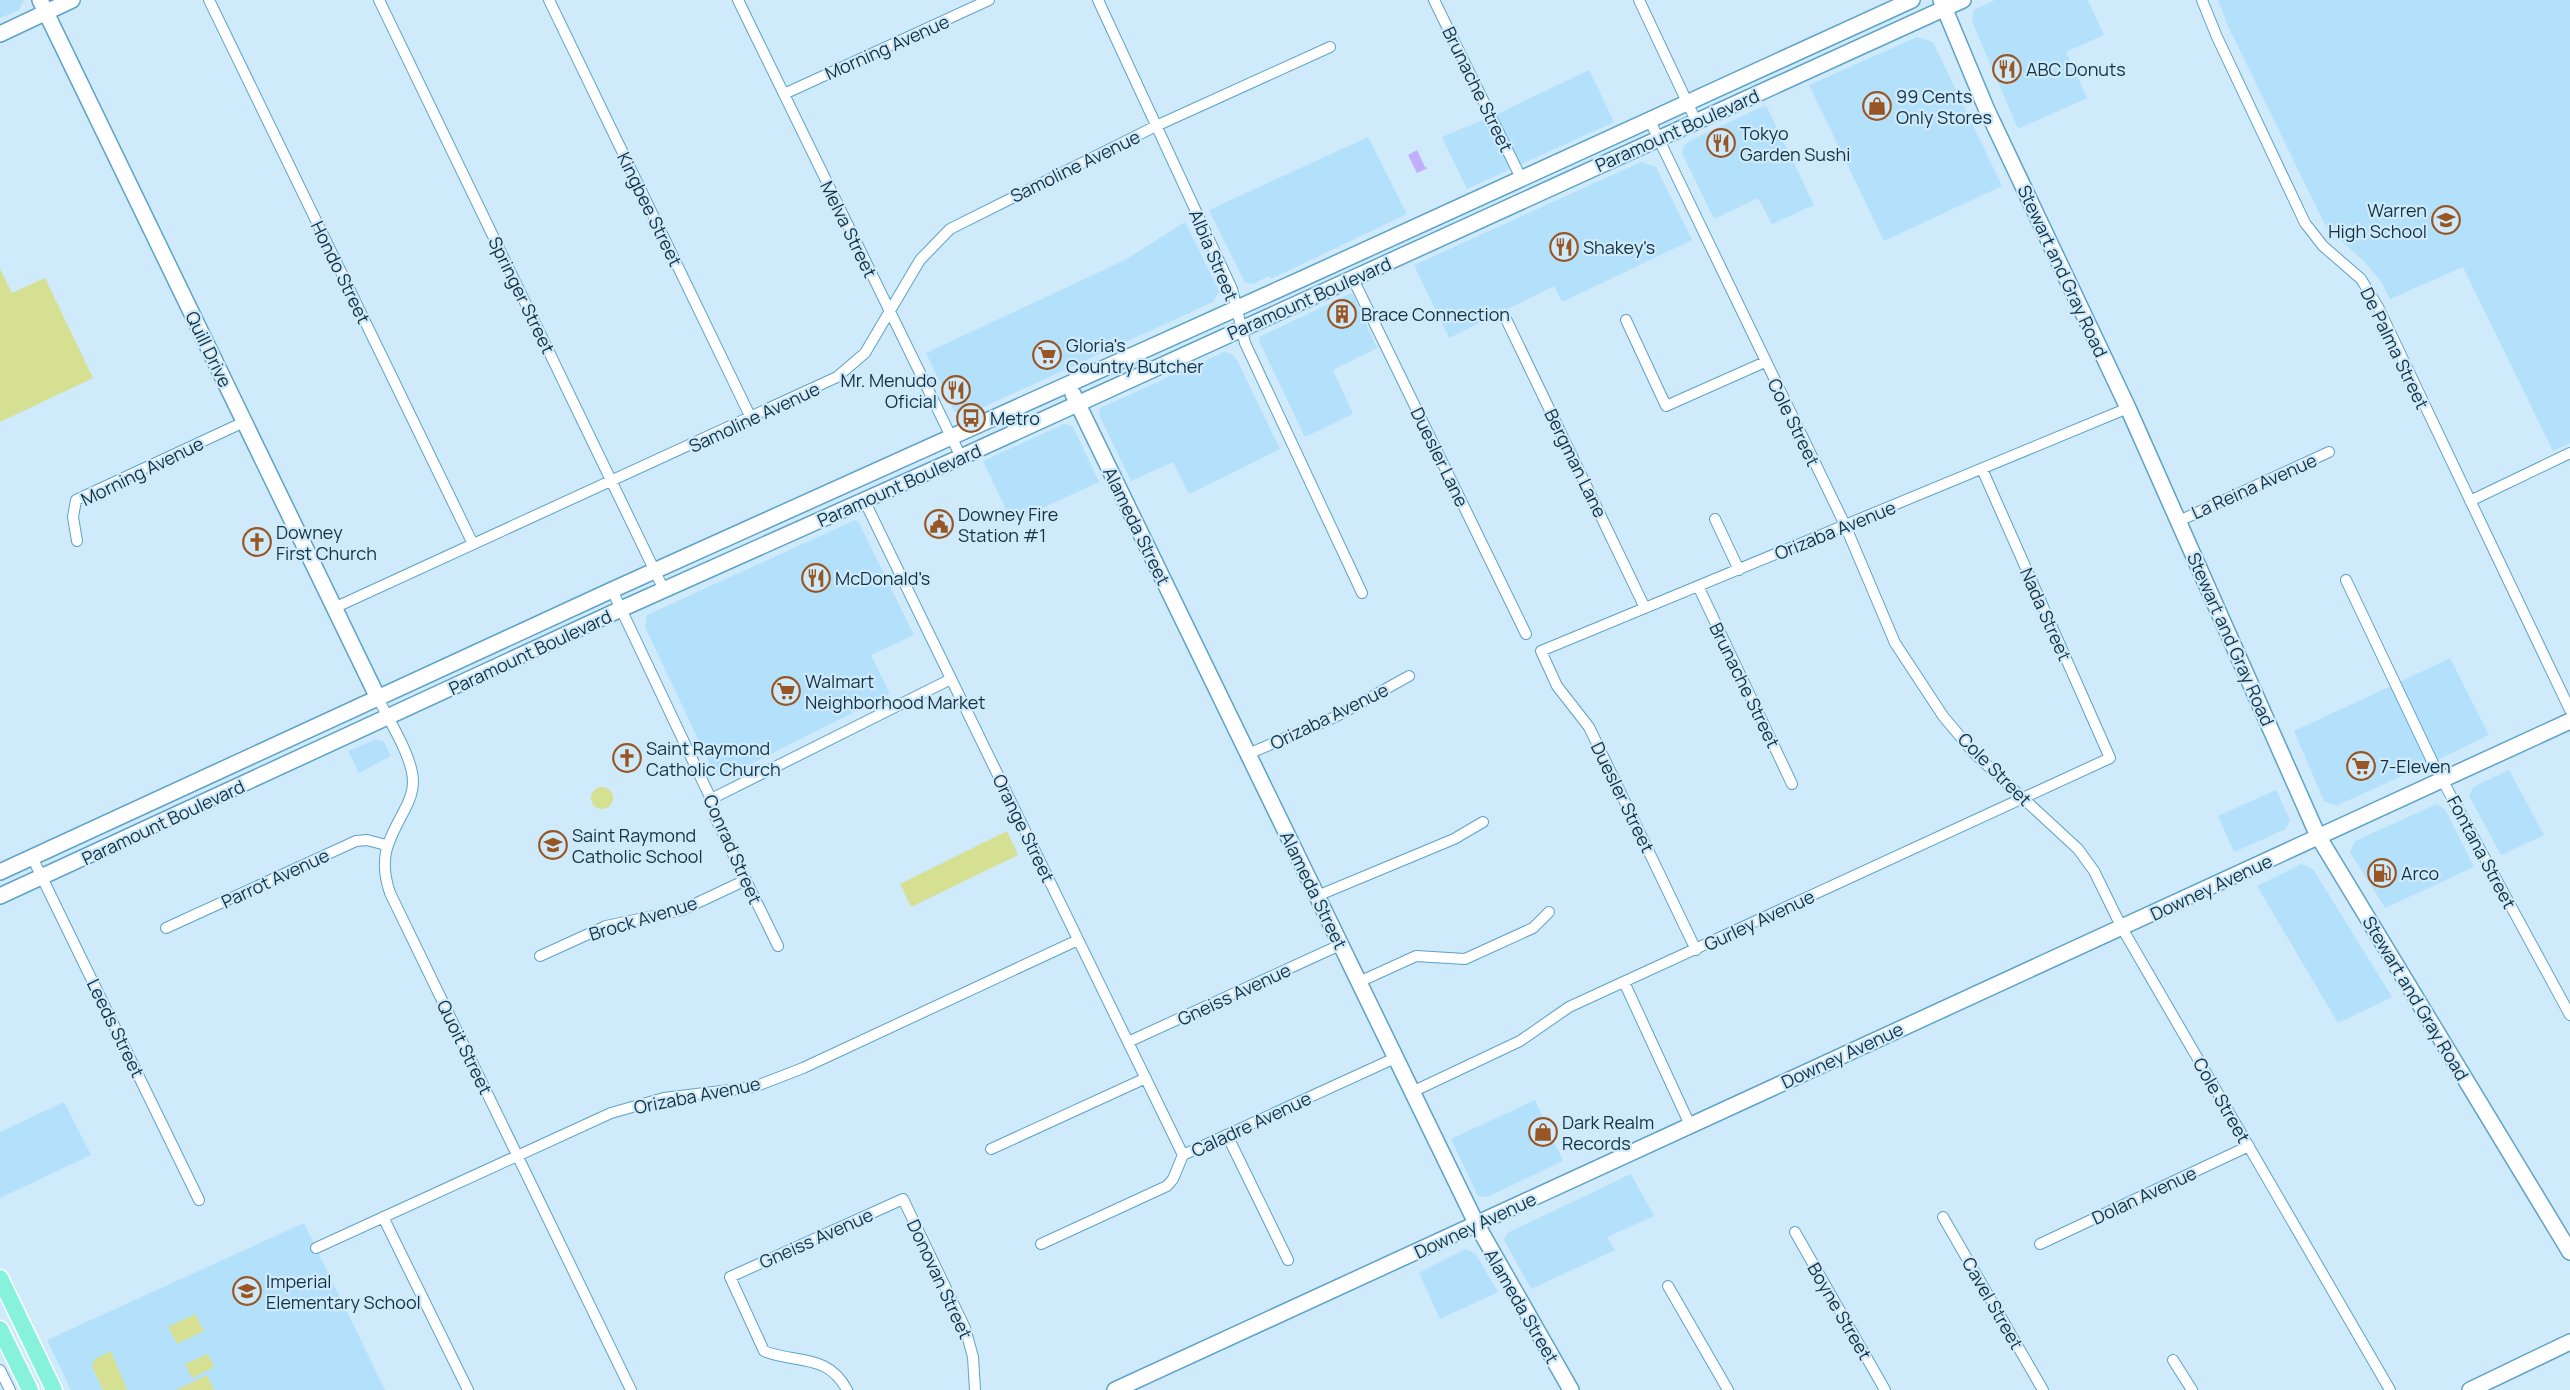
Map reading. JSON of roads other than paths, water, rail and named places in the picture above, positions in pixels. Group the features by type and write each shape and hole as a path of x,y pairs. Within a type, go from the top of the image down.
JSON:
{"main road":[{"path":"0,34 42,6 72,0"},
{"name":"Paramount Boulevard","path":"0,872 655,570 951,438 1912,0"},
{"name":"Paramount Boulevard","path":"0,896 43,878 621,609 961,457 1658,139 1943,4 1963,0"},
{"name":"Stewart and Gray Road","path":"1943,4 1986,108 2128,408 2318,836 2570,1252"},
{"name":"Quill Drive","path":"42,6 378,698"},
{"name":"Alameda Street","path":"1068,384 1477,1225 1571,1390"},
{"path":"864,500 865,490 886,466"},
{"name":"Downey Avenue","path":"1115,1390 2570,721"},
{"path":"0,1278 54,1390"},
{"path":"0,1329 30,1390"},
{"path":"2470,1390 2570,1342"}],"street":[{"name":"Hondo Street","path":"208,0 473,544"},
{"name":"Springer Street","path":"379,0 664,590"},
{"name":"Kingbee Street","path":"549,0 751,418"},
{"name":"Melva Street","path":"738,0 961,457"},
{"name":"Morning Avenue","path":"784,94 989,0"},
{"name":"Albia Street","path":"1098,0 1232,289 1245,343 1362,592"},
{"name":"Brunache Street","path":"1434,0 1521,178"},
{"path":"1639,0 1696,121"},
{"name":"De Palma Street","path":"2202,0 2217,37 2305,223 2323,246 2361,279 2372,297 2570,710"},
{"name":"Samoline Avenue","path":"334,608 826,384 847,370 865,353 920,260 950,228 1156,126 1330,47"},
{"name":"Cole Street","path":"1649,119 1845,525 1896,643 1916,677 1943,716 1974,753 2078,849 2094,871 2122,928 2390,1390"},
{"name":"Duesler Lane","path":"1353,279 1526,634"},
{"name":"Bergman Lane","path":"1506,319 1645,608"},
{"path":"1626,320 1666,406 1765,362"},
{"name":"Orizaba Avenue","path":"1541,651 2128,408"},
{"name":"Morning Avenue","path":"78,541 73,517 76,500 244,422"},
{"name":"La Reina Avenue","path":"2179,521 2329,452"},
{"path":"2470,501 2570,453"},
{"name":"Nada Street","path":"1982,469 2110,758"},
{"name":"Orange Street","path":"864,500 1183,1155"},
{"path":"1715,519 1739,570"},
{"name":"Fontana Street","path":"2346,580 2443,779 2570,1015"},
{"name":"Brunache Street","path":"1698,586 1792,784"},
{"name":"Conrad Street","path":"612,590 711,799 716,819 778,946"},
{"name":"Duesler Street","path":"1541,651 1557,686 1589,727 1696,950"},
{"name":"Orizaba Avenue","path":"1248,754 1335,717 1409,676"},
{"path":"711,799 951,679"},
{"name":"Quoit Street","path":"378,698 409,762 413,782 410,798 386,845 384,868 390,893 631,1390"},
{"name":"Gurley Avenue","path":"1412,1092 1520,1041 1558,1014 1624,982 2110,758"},
{"path":"1317,896 1454,839 1483,822"},
{"name":"Parrot Avenue","path":"166,928 356,841 370,840 386,845"},
{"name":"Leeds Street","path":"32,856 199,1200"},
{"name":"Brock Avenue","path":"540,956 606,926 682,910 746,880"},
{"path":"1359,982 1416,956 1465,959 1534,928 1549,912"},
{"name":"Orizaba Avenue","path":"316,1248 518,1155 629,1107 668,1097 756,1086 876,1035 1078,940"},
{"name":"Gneiss Avenue","path":"1128,1042 1340,945"},
{"path":"1624,982 1690,1125"},
{"name":"Caladre Avenue","path":"1041,1244 1167,1186 1173,1179 1183,1155 1395,1058"},
{"path":"991,1149 1146,1078"},
{"path":"1227,1135 1288,1260"},
{"name":"Dolan Avenue","path":"2040,1244 2249,1146"},
{"name":"Gneiss Avenue","path":"847,1390 835,1373 823,1364 764,1351 730,1277 902,1199"},
{"name":"Donovan Street","path":"902,1199 965,1328 973,1357 975,1390"},
{"path":"383,1217 468,1390"},
{"name":"Cavel Street","path":"1943,1217 2043,1390"},
{"name":"Boyne Street","path":"1795,1232 1885,1390"},
{"path":"1668,1286 1728,1390"},
{"path":"2173,1360 2192,1390"},
{"path":"0,1370 10,1390"}],"place":[{"name":"ABC Donuts","path":"2007,69"},
{"name":"99 Cents Only Stores","path":"1877,106"},
{"name":"Tokyo Garden Sushi","path":"1721,143"},
{"name":"Warren High School","path":"2446,220"},
{"name":"Shakey's","path":"1564,247"},
{"name":"Brace Connection","path":"1342,314"},
{"name":"Gloria's Country Butcher","path":"1047,355"},
{"name":"Mr. Menudo Oficial","path":"956,390"},
{"name":"Metro","path":"971,418"},
{"name":"Downey Fire Station #1","path":"939,524"},
{"name":"Downey First Church","path":"257,542"},
{"name":"McDonald's","path":"816,578"},
{"name":"Walmart Neighborhood Market","path":"786,691"},
{"name":"Saint Raymond Catholic Church","path":"627,758"},
{"name":"7-Eleven","path":"2361,766"},
{"name":"Saint Raymond Catholic School","path":"553,845"},
{"name":"Arco","path":"2382,873"},
{"name":"Dark Realm Records","path":"1543,1132"},
{"name":"Imperial Elementary School","path":"247,1291"}]}
